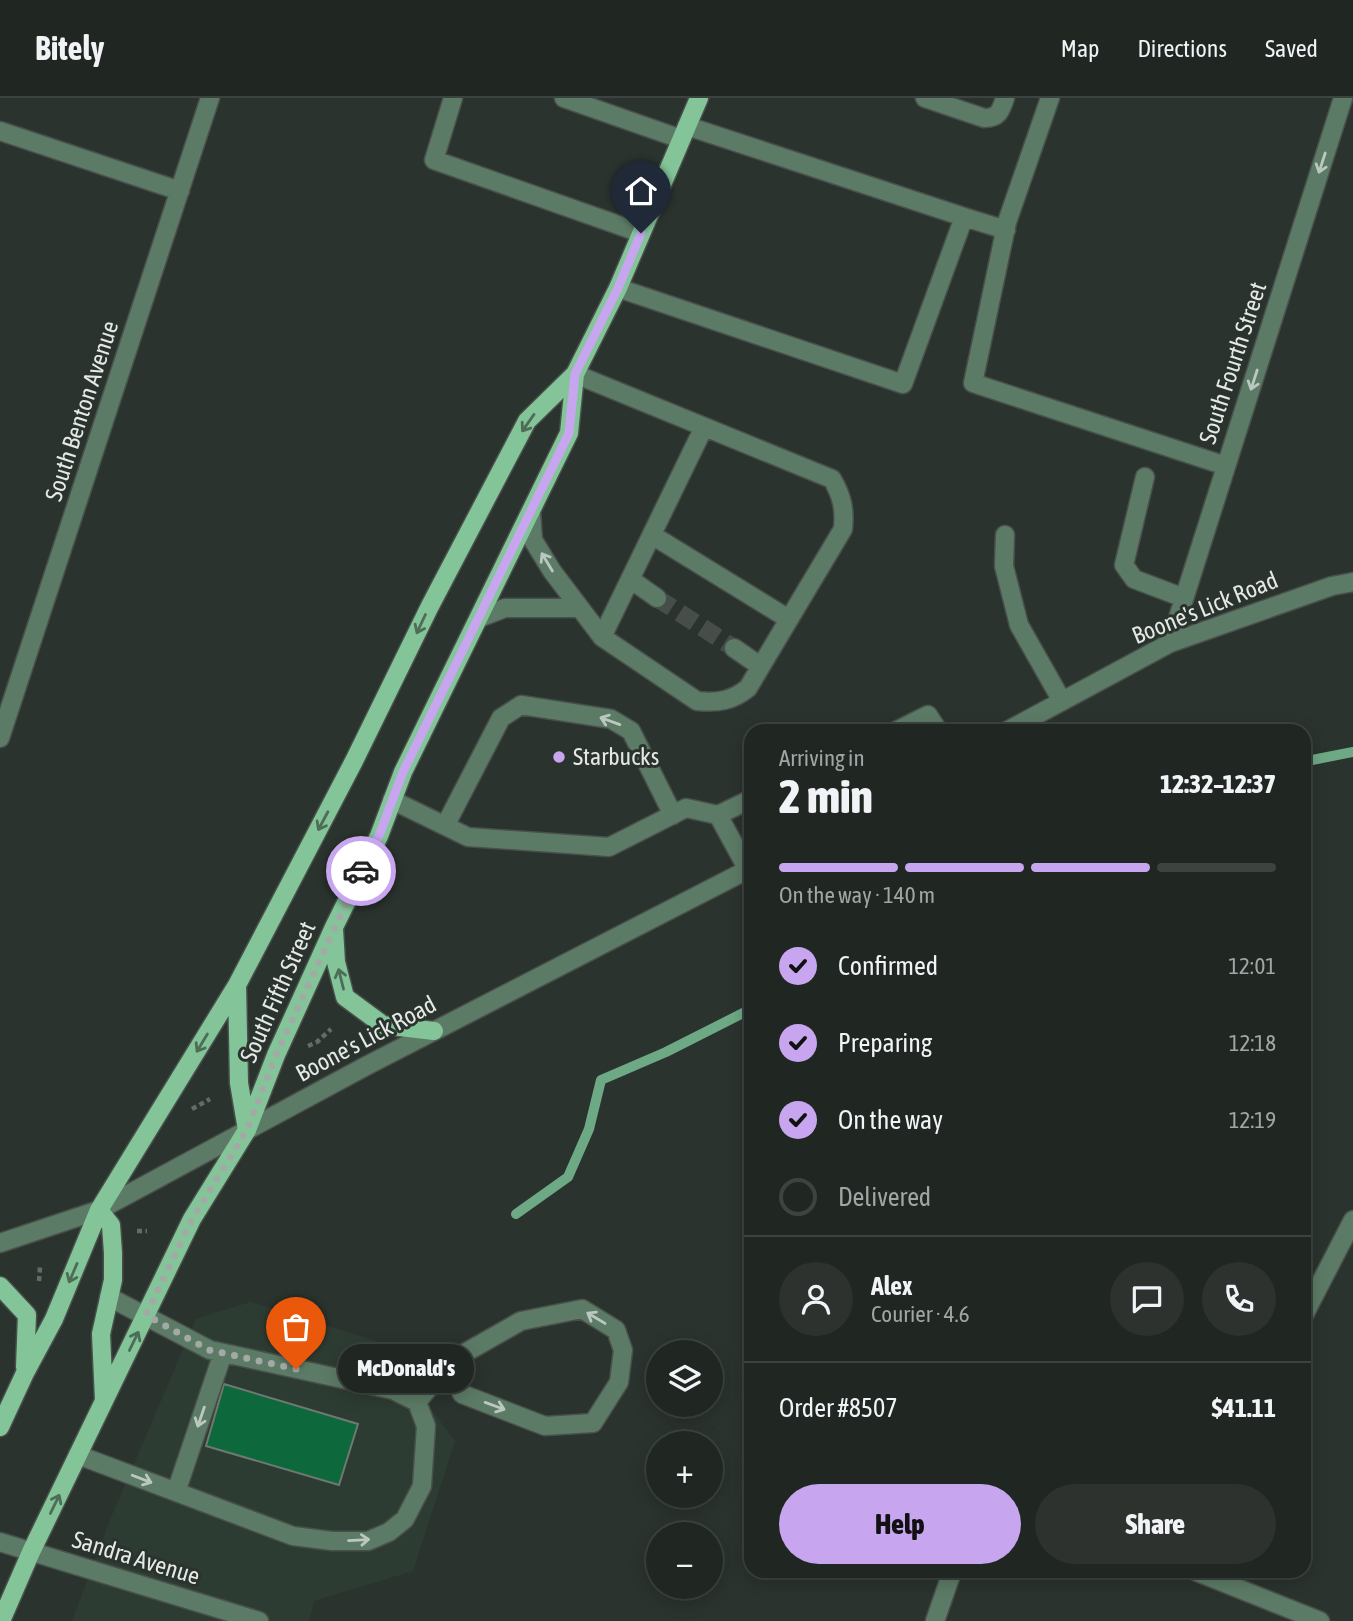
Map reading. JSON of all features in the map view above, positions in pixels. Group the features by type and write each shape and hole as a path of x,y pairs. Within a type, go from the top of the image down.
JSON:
{"main road":[{"name":"South Fifth Street","path":"0,1427 54,1319 99,1210 237,985 527,421 575,374 618,288 699,98"},
{"name":"South Fifth Street","path":"1,1621 31,1552 192,1219 247,1130 276,1055 379,836 403,772 569,433 575,374"},
{"path":"334,927 336,962 345,997 383,1025 434,1031"},
{"path":"237,985 239,1083 247,1130"},
{"path":"99,1210 111,1225 113,1280 101,1334 104,1402"},
{"path":"0,1286 27,1315 25,1373"}],"street":[{"name":"South Benton Avenue","path":"0,738 210,98"},
{"path":"453,98 433,160 641,233"},
{"path":"565,98 1006,230"},
{"path":"925,98 985,118 992,118 1000,113 1005,98"},
{"path":"1050,98 1006,230 973,383 1226,466"},
{"name":"South Fourth Street","path":"1170,643 1343,98"},
{"path":"0,131 180,191"},
{"path":"618,288 903,384 964,217"},
{"path":"531,511 534,540 552,572 602,637 697,701 722,702 737,697 748,688 787,618 843,529 845,512 840,493 832,479 575,374"},
{"path":"602,637 704,427"},
{"path":"1145,477 1124,565 1134,579 1184,598"},
{"path":"652,535 787,618"},
{"path":"1005,536 1004,566 1019,625 1062,701"},
{"path":"630,579 657,597"},
{"name":"Boone's Lick Road","path":"1020,724 1170,643 1332,586 1353,582"},
{"path":"479,618 505,608 578,608"},
{"path":"734,648 760,666"},
{"path":"446,826 501,718 521,705 611,719 631,731 673,815"},
{"path":"910,724 928,715 934,724"},
{"path":"392,800 468,837 609,847 686,808 718,815 744,802"},
{"path":"718,815 744,860"},
{"name":"Boone's Lick Road","path":"0,1243 99,1210 434,1031 744,872"},
{"path":"1311,1301 1353,1220"},
{"path":"78,1455 293,1536 332,1541 368,1541 389,1532 405,1519 422,1486 426,1426 416,1402 393,1390 209,1350 109,1297"},
{"path":"416,1402 449,1363 521,1321 582,1309 616,1330 623,1350 619,1382 593,1423 545,1426 462,1394 449,1363"},
{"path":"176,1492 223,1353"},
{"name":"Sandra Avenue","path":"0,1542 259,1621"},
{"path":"935,1621 950,1578"},
{"path":"1212,1578 1320,1621"}],"path":[{"path":"185,1106 191,1109 210,1099"},
{"path":"135,1231 147,1231"},
{"path":"38,1281 40,1267"}],"shaded area":[{"path":"250,1302 380,1342 455,1441 413,1571 314,1601 309,1621 72,1621 110,1520 196,1319"}],"building":[{"path":"224,1384 358,1424 339,1485 206,1446"}],"waterway":[{"path":"1311,760 1353,752"},
{"path":"516,1214 568,1177 589,1129 601,1080 666,1052 744,1013"}],"tunnel":[{"path":"657,598 734,648"}],"way so far":[{"path":"296,1369 209,1350 146,1315 192,1219 247,1130 276,1055 361,871"}],"place":[{"name":"Starbucks","path":"559,757"},
{"name":"McDonald's","path":"296,1369"}],"route":[{"path":"361,871 379,836 403,772 569,433 575,374 618,288 641,233"}]}
